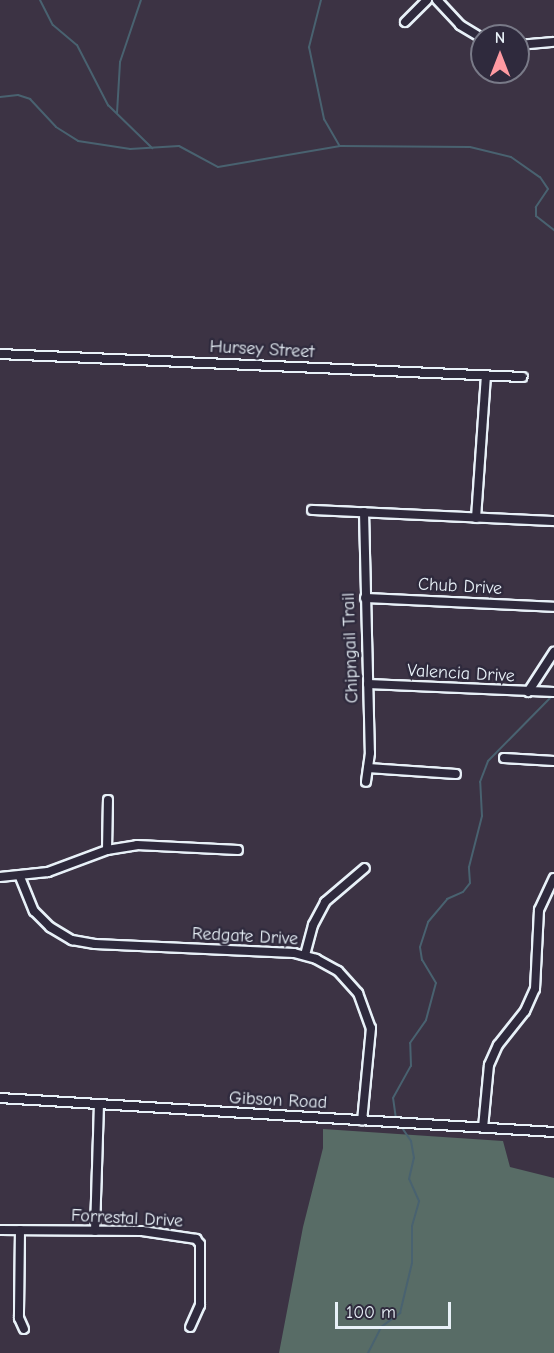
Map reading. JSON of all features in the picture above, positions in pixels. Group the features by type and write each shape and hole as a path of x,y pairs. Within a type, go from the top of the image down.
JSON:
{"street":[{"path":"405,22 427,0"},
{"path":"437,0 460,25 470,31"},
{"path":"530,44 554,42"},
{"name":"Hursey Street","path":"0,354 522,377"},
{"path":"476,518 486,375"},
{"path":"312,510 554,521"},
{"name":"Chipngail Trail","path":"364,512 369,768 366,782"},
{"name":"Chub Drive","path":"365,598 554,607"},
{"path":"528,692 554,652"},
{"name":"Valencia Drive","path":"368,684 550,692"},
{"path":"504,758 554,761"},
{"path":"369,768 456,774"},
{"path":"107,850 108,800"},
{"path":"0,877 20,877 48,872 107,850 137,845 238,850"},
{"path":"305,955 313,925 325,902 365,868"},
{"name":"Redgate Drive","path":"20,877 28,900 41,920 78,941 305,955 344,977 358,993 368,1014 372,1040 362,1121"},
{"path":"483,1128 489,1065 498,1045 525,1011 535,989 539,910 544,892 554,878"},
{"name":"Gibson Road","path":"0,1098 554,1132"},
{"path":"95,1231 99,1105"},
{"name":"Forrestal Drive","path":"0,1230 163,1233 196,1239 200,1244 200,1305 190,1328"},
{"path":"20,1230 19,1318 24,1329"}],"green space":[{"path":"323,1129 503,1141 510,1167 554,1178 554,1353 279,1353 303,1227 323,1148"}],"waterway":[{"path":"40,0 53,25 77,45 108,105 152,148"},
{"path":"117,113 120,62 141,0"},
{"path":"321,0 309,47 324,119 339,145"},
{"path":"0,97 18,95 30,99 56,127 78,141 130,149 179,146 218,167 340,146 470,147 511,157 540,177 548,189 536,207 536,216 554,230"},
{"path":"396,1119 393,1098 411,1066 410,1043 426,1020 436,983 422,960 420,947 428,922 447,899 463,892 470,883 469,867 482,816 480,782 488,761 553,695"},
{"path":"368,1353 381,1327 400,1313 412,1263 412,1226 419,1201 409,1179 414,1158 411,1141 401,1126"}]}
